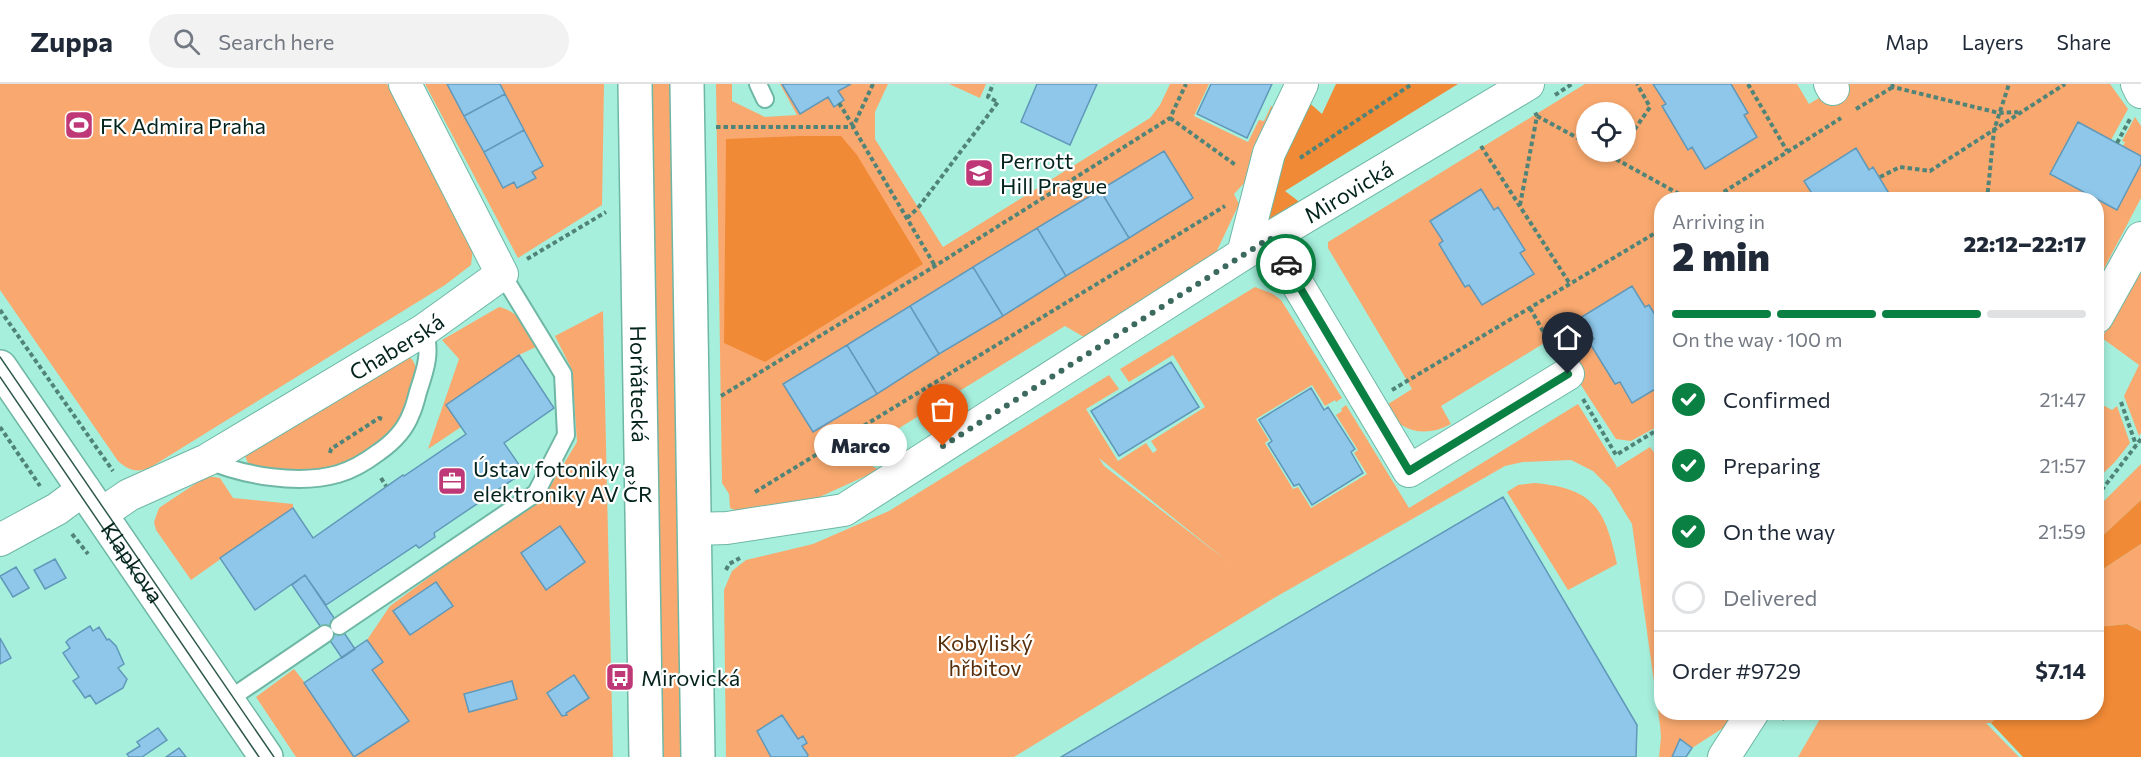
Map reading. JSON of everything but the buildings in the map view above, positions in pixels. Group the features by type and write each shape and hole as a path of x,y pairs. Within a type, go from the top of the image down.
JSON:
{"main road":[{"name":"Horňátecká","path":"635,84 646,757"},
{"path":"687,84 698,757"},
{"name":"Klapkova","path":"0,367 267,757"}],"street":[{"path":"405,84 502,274"},
{"path":"1243,254 1269,153 1302,84"},
{"path":"2136,84 2141,92"},
{"name":"Mirovická","path":"694,529 727,528 844,510 1243,254 1527,85"},
{"path":"2104,304 2141,237"},
{"path":"1270,238 1409,471 1568,374"},
{"name":"Chaberská","path":"0,540 57,509 129,495 207,460 424,330 502,274"},
{"path":"1724,757 1748,720"}],"lane":[{"path":"228,700 536,492 566,435 563,374 502,274"},
{"path":"207,460 218,465 269,477 308,479 339,474 369,459 398,436 411,416 427,362 429,342 424,330"}],"path":[{"path":"853,127 873,84"},
{"path":"907,218 918,208 998,102 987,97 993,84"},
{"path":"720,396 936,266 1170,118 1186,84"},
{"path":"1299,159 1412,84"},
{"path":"1636,127 1650,107 1637,84"},
{"path":"1748,84 1787,151"},
{"path":"1988,192 1994,130 2009,84"},
{"path":"1880,177 1900,167 1930,171 2065,84"},
{"path":"1520,205 1537,116 1527,85"},
{"path":"1723,192 1787,151 1841,100 1893,85 1999,113 2020,112"},
{"path":"839,103 936,266"},
{"path":"1537,116 1576,137"},
{"path":"750,496 1261,184 1170,118"},
{"path":"1466,121 1570,284"},
{"path":"708,126 853,127"},
{"path":"2117,143 2124,129"},
{"path":"1622,162 1676,192"},
{"path":"502,274 609,210"},
{"path":"1369,404 1654,234"},
{"path":"2121,402 2136,445"},
{"path":"0,427 45,493"},
{"path":"2104,487 2141,439"}],"green space":[{"path":"0,84 387,84 469,238 473,248 471,265 445,285 151,467 142,470 130,469 118,461 0,290"},
{"path":"425,84 604,84 602,205 518,258"},
{"path":"649,84 673,84 685,757 661,757"},
{"path":"716,84 732,84 732,101 765,117 797,115 780,84 800,114 828,97 834,106 844,101 838,91 851,84 888,84 875,112 875,139 943,247 1150,118 1160,105 1170,84 1209,84 1194,116 1248,142 1259,120 1264,121 1271,106 1280,110 1246,181 1234,194 1239,204 1213,259 1089,340 1065,326 857,454 859,458 879,470 815,499 739,512 730,508 729,494 722,483","holes":["1164,151 1129,238 813,432 784,384"]},
{"path":"949,84 986,84 980,98"},
{"path":"1585,84 1653,84 1666,104 1662,107 1688,149 1692,147 1706,168 1757,137 1744,115 1748,113 1731,84 1797,84 1809,104 1842,84 2110,84 2128,109 2111,140 2078,123 2050,174 2083,192 1888,192 1873,168 1869,170 1855,149 1804,180 1812,192 1654,192 1654,313 1649,305 1645,307 1632,286 1581,318 1594,339 1589,342 1615,384 1620,382 1632,402 1654,390 1654,428 1631,441 1616,439 1551,339 1441,406 1451,424 1442,428 1423,432 1414,430 1405,427 1391,415 1385,406 1412,389 1328,248 1328,242","holes":["1481,189 1494,210 1498,208 1525,250 1520,253 1534,274 1482,305 1469,285 1465,287 1439,244 1443,241 1431,221"]},
{"path":"2135,117 2141,126 2141,156 2123,146 2125,142 2122,141"},
{"path":"2141,164 2141,198 2104,269 2104,204 2117,210"},
{"path":"2141,266 2141,433 2139,436 2124,396 2139,365 2104,339 2104,334"},
{"name":"Kobyliský hřbitov","path":"1255,287 1273,294 1281,300 1342,398 1325,406 1312,385 1256,419 1269,440 1265,443 1293,489 1298,487 1311,508 1367,474 1354,453 1358,450 1336,415 1346,405 1409,508 1578,404 1617,467 1615,469 1650,447 1654,452 1654,682 1632,524 1610,488 1593,471 1571,460 1523,462 1505,466 1274,598 1014,757 807,757 802,746 807,743 803,737 798,739 781,716 758,731 771,757 726,757 724,590 732,571 746,560 813,544 889,511 1109,375 1119,389 1086,409 1118,461 1146,443 1153,453 1157,450 1151,441 1205,407 1173,355 1129,382 1120,369","holes":["1099,458 1227,561 1104,466"]},
{"path":"499,307 517,317 538,346 519,355 446,405 461,427 428,449 459,359 442,340"},
{"path":"603,311 613,757 296,757 256,697 294,669 305,683 367,640 390,606 548,490 577,442 572,370 555,336"},
{"path":"409,356 416,370 410,401 397,423 368,453 343,465 313,470 255,468 248,463 244,454"},
{"path":"2104,406 2112,410 2117,406 2130,443 2104,472"},
{"path":"2141,464 2141,500 2104,534 2104,501"},
{"path":"207,476 220,478 233,498 293,504 293,508 191,580 156,530 154,522 159,508"},
{"path":"1534,483 1571,490 1594,505 1607,529 1617,564 1568,590 1507,492 1518,485"},
{"path":"2141,544 2141,631 2127,624 2104,626 2104,568"},
{"path":"1659,720 1735,720 1692,748 1680,740 1672,757 1659,757"},
{"path":"1819,720 1994,720 1986,723 2019,757 1798,757"}],"shaded area":[{"path":"1336,84 1458,84 1285,191 1306,207 1257,233 1305,99 1322,114"},
{"path":"841,136 857,155 923,264 765,362 724,343 726,139"},
{"path":"2141,500 2141,544 2104,568 2104,534"},
{"path":"2127,624 2141,631 2141,757 2023,757 1991,723 1994,720 2104,720 2104,626"}],"tram line":[{"path":"0,357 274,757"},
{"path":"0,377 259,757"}],"way so far":[{"path":"943,446 1270,238 1286,264"}],"place":[{"name":"FK Admira Praha","path":"79,125"},
{"name":"Perrott Hill Prague","path":"979,173"},
{"name":"Marco","path":"943,446"},
{"name":"Ústav fotoniky a elektroniky AV ČR","path":"452,481"},
{"name":"Mirovická","path":"620,677"}],"route":[{"path":"1286,264 1409,471 1568,374"}]}
